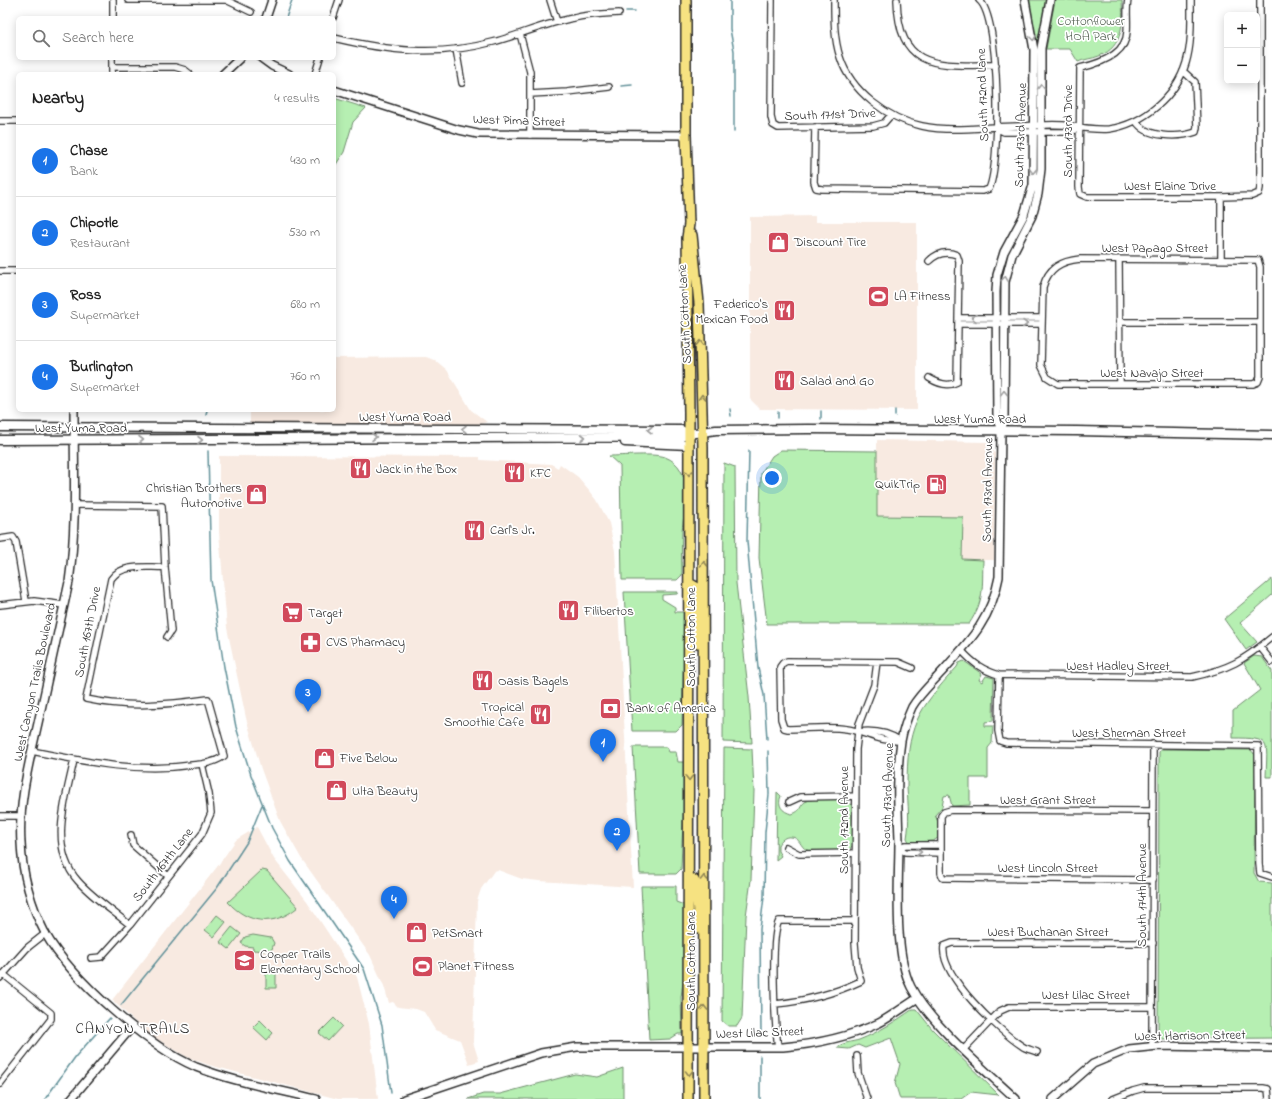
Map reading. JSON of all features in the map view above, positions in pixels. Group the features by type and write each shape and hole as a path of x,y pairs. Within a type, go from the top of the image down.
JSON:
{"main road":[{"name":"South Cotton Lane","path":"686,0 686,135 689,224 687,238 689,583 688,1099"},
{"name":"South Cotton Lane","path":"689,224 693,236 700,324 703,432 704,1099"},
{"path":"688,278 691,291 693,319 700,324"},
{"name":"West Yuma Road","path":"0,427 681,430 688,434"},
{"path":"230,438 235,432 281,432 287,429"},
{"path":"488,437 489,433 492,432 559,432 582,429"},
{"name":"West Yuma Road","path":"0,440 681,437 688,434 703,432 808,429 1272,435"},
{"path":"617,437 620,441 688,445"},
{"path":"689,583 696,587 699,652 704,675"},
{"path":"689,739 704,740"},
{"path":"689,877 694,880 696,884 698,926 704,950"}],"street":[{"path":"112,16 113,0"},
{"path":"128,0 226,0 251,12"},
{"path":"267,16 272,0"},
{"path":"334,16 339,0"},
{"path":"550,0 557,22"},
{"name":"South 171st Drive","path":"772,0 771,117 773,125 778,128 873,126 884,123 891,115"},
{"path":"834,0 834,23 840,57 849,76 865,95 891,115 922,126 944,128 996,128 1004,132 1071,126 1079,128 1110,129 1136,120 1162,103 1170,94 1183,71 1189,49 1191,0"},
{"path":"897,0 900,32 906,43 916,54 930,62 944,65 996,65"},
{"name":"South 173rd Avenue","path":"1016,1099 938,1023 918,998 906,976 900,946 898,777 901,741 906,722 917,700 984,623 992,604 999,577 1001,431 1004,421 1004,282 1014,249 1032,216 1038,194 1041,169 1037,128 1034,44 1025,0"},
{"name":"South 173rd Avenue","path":"1001,431 997,419 997,275 1004,252 1024,215 1032,192 1041,48 1050,0"},
{"name":"South 173rd Drive","path":"1080,194 1080,68 1102,62 1120,50 1127,35 1128,0"},
{"name":"West Elaine Drive","path":"1080,194 1087,197 1221,197 1252,196 1259,194 1260,0"},
{"name":"South 172nd Lane","path":"815,127 814,182 816,188 976,191 989,189 996,168 996,65 987,12 980,1"},
{"path":"336,38 383,49 414,52 456,49 492,42 574,17 619,13"},
{"path":"520,34 529,66 530,136"},
{"path":"456,49 462,83"},
{"path":"112,60 112,72"},
{"path":"225,72 238,60"},
{"path":"263,60 285,72"},
{"path":"316,72 319,60"},
{"path":"112,67 175,67 188,72"},
{"path":"1136,120 1145,131 1152,134 1189,134 1196,132 1195,82 1183,71"},
{"path":"530,94 567,92 609,87"},
{"name":"West Pima Street","path":"336,91 469,132 486,135 686,135"},
{"path":"0,121 16,121"},
{"path":"1221,197 1221,259"},
{"path":"928,261 935,255 951,252 958,255 959,261 957,382 953,384 939,384 929,378"},
{"name":"West Papago Street","path":"1041,321 1042,295 1045,278 1055,267 1065,261 1080,258 1258,260 1260,267 1260,322"},
{"path":"1119,259 1120,384"},
{"path":"0,271 16,271"},
{"path":"958,321 1041,321"},
{"name":"West Navajo Street","path":"1041,321 1041,365 1048,377 1058,384 1253,384 1258,382 1260,377 1260,322"},
{"path":"1119,322 1260,322"},
{"name":"West Canyon Trails Boulevard","path":"74,412 75,505 72,559 64,605 32,751 21,816 21,846 26,881 46,933 76,973 132,1027 164,1050 195,1066 231,1078 316,1099"},
{"path":"75,505 162,506 165,567 171,631 167,637"},
{"path":"0,539 13,537 21,561 26,601"},
{"name":"South 167th Drive","path":"165,567 123,569 115,573 111,579 86,699 137,706 208,700 224,756 216,762 202,764"},
{"path":"0,605 26,601 64,605"},
{"name":"West Hadley Street","path":"962,650 975,665 984,671 999,675 1192,677 1217,672 1230,667 1272,637"},
{"path":"1260,647 1272,662"},
{"name":"South 172nd Avenue","path":"775,1004 801,1002 822,997 861,981 855,956 856,749 858,732 874,685 877,662"},
{"path":"901,741 892,742 846,729 784,728 781,719 780,667 783,663 898,662 912,668"},
{"name":"West Sherman Street","path":"999,675 998,731 1000,741 1006,743 1258,746 1260,873 1272,877"},
{"name":"South 174th Avenue","path":"1152,1046 1153,744"},
{"path":"32,751 100,765 133,769 171,768 202,764"},
{"path":"74,760 61,822 61,840 65,856 78,882 130,925"},
{"name":"South 167th Lane","path":"90,958 101,957 130,925 202,834 211,813 209,794 202,764"},
{"path":"789,802 800,797 855,796"},
{"name":"West Grant Street","path":"941,845 941,816 944,812 1153,811"},
{"path":"0,816 21,816"},
{"path":"131,835 133,845 168,876"},
{"path":"905,845 941,845 941,852 905,852 899,848 905,845"},
{"path":"786,847 799,854 855,853"},
{"name":"West Lincoln Street","path":"941,852 943,878 1153,880"},
{"path":"778,1047 775,1004 776,925 779,921 855,921"},
{"path":"0,1084 51,1019 51,1013 1,976 27,948 46,933"},
{"name":"West Buchanan Street","path":"992,1019 952,976 946,965 943,952 944,946 952,943 1153,943"},
{"name":"West Lilac Street","path":"689,1047 778,1047 809,1044 860,1031 880,1022 918,998"},
{"name":"West Lilac Street","path":"964,1049 1000,1011 1009,1007 1152,1007"},
{"path":"992,1019 1023,1047 1037,1052"},
{"path":"71,1099 132,1027"},
{"name":"West Harrison Street","path":"1053,1099 1093,1064 1129,1049 1152,1046 1272,1048"},
{"path":"404,1099 550,1051 577,1047 689,1047"},
{"path":"856,1056 858,1073 866,1099"},
{"path":"1113,1099 1144,1088 1268,1089 1269,1099"}],"shaded area":[{"path":"815,216 815,222 917,222 917,410 760,409 750,399 750,217"},
{"path":"426,357 435,360 447,370 471,410 487,422 472,426 250,425 250,412 336,412 336,358"},
{"name":"QuikTrip","path":"877,440 987,442 988,446 995,453 994,560 962,560 963,518 877,516"},
{"path":"219,456 480,457 480,460 551,464 558,468 560,464 578,477 590,491 597,500 609,523 615,551 633,887 539,881 522,879 498,870 494,871 481,889 477,901 473,1042 479,1061 469,1064 460,1040 435,1030 424,1012 416,1009 398,1007 393,1002 389,1003 384,986 370,955 301,858 280,821 261,769 246,718 227,628 219,532"},
{"name":"Copper Trails Elementary School","path":"257,827 274,859 307,901 357,977 369,1024 378,1099 338,1099 209,1065 187,1057 147,1033 112,1000 217,867 236,840"}],"green space":[{"path":"1027,0 1048,0 1038,100 1036,91"},
{"name":"Cottonflower HOA Park","path":"1055,0 1122,0 1122,25 1118,40 1113,47 1099,56 1078,62 1070,49 1046,49"},
{"path":"336,99 366,108 353,122 344,152 336,164"},
{"path":"781,450 877,451 877,516 963,517 962,559 983,560 982,593 978,608 969,624 767,624 759,558 761,473 772,456"},
{"path":"609,456 660,456 674,462 681,470 686,490 682,537 682,575 677,580 622,580 620,466"},
{"path":"724,463 735,467 736,583 749,697 752,743 723,742"},
{"path":"1272,579 1272,595 1240,623 1257,642 1246,650 1224,619"},
{"path":"624,592 678,592 677,594 662,595 662,599 675,607 675,612 685,612 682,725 676,731 632,731"},
{"path":"1254,656 1262,657 1272,671 1272,777 1266,777 1267,756 1264,744 1261,741 1246,738 1233,738 1233,711 1260,690 1244,663"},
{"path":"964,661 982,674 979,680 982,682 986,676 994,678 993,721 985,722 985,726 993,726 992,743 988,748 988,778 970,778 970,805 952,806 949,795 944,796 942,807 935,815 938,822 938,838 933,841 909,842 907,838 909,819 907,767 912,734 923,709 932,696 959,663"},
{"path":"633,747 667,747 669,752 676,752 678,762 685,762 681,869 676,874 640,874"},
{"path":"724,748 752,749 754,791 751,880 746,916 742,1018 737,1026 728,1026 722,1021"},
{"path":"1161,749 1251,750 1255,755 1254,873 1259,882 1272,883 1272,1038 1160,1039 1158,1037 1159,752"},
{"path":"777,792 781,796 781,808 792,814 799,810 808,800 846,800 852,806 853,845 848,851 816,852 805,849 794,837 787,837 778,845 778,851 781,856 776,860"},
{"path":"262,870 267,871 298,907 280,918 262,920 253,919 244,915 228,902"},
{"path":"641,886 676,886 676,902 684,905 684,974 681,997 682,1034 678,1034 670,1039 649,1040"},
{"path":"217,915 226,922 214,937 205,930"},
{"path":"232,927 241,934 229,949 220,942"},
{"path":"253,935 271,938 274,943 272,949 269,951 253,950 253,947 245,946 241,943 245,937"},
{"path":"266,970 276,970 276,988 266,988"},
{"path":"913,1009 916,1009 933,1030 999,1095 971,1092 961,1099 900,1099 895,1083 900,1064 891,1038 865,1048 858,1045 849,1049 837,1048 843,1044 859,1040 873,1033 894,1022"},
{"path":"334,1018 342,1026 328,1041 319,1033"},
{"path":"260,1020 273,1033 267,1040 253,1027"},
{"path":"623,1068 623,1099 468,1099 483,1094 500,1094 575,1074 597,1077"}],"waterway":[{"path":"287,16 292,0"},
{"path":"730,0 730,29 734,51 734,131"},
{"path":"626,11 635,11"},
{"path":"621,86 632,85"},
{"path":"730,409 731,416"},
{"path":"895,410 895,416"},
{"path":"821,411 821,419"},
{"path":"778,412 778,418"},
{"path":"208,451 211,580 224,667 236,727 251,775 272,828 290,861 364,969 382,1025 391,1093"},
{"path":"749,451 747,541 758,668 764,695 767,739"},
{"path":"761,1034 760,929 764,897 765,832 769,794 768,751"},
{"path":"121,1005 217,888 247,842 262,805"},
{"path":"45,1099 76,1056 110,1018"},
{"path":"760,1056 760,1099"}],"place":[{"name":"Discount Tire","path":"779,242"},
{"name":"LA Fitness","path":"878,296"},
{"name":"Federico's Mexican Food","path":"784,311"},
{"name":"Salad and Go","path":"785,381"},
{"name":"Jack in the Box","path":"361,469"},
{"name":"KFC","path":"515,473"},
{"name":"QuikTrip","path":"936,484"},
{"name":"Christian Brothers Automotive","path":"257,495"},
{"name":"Carl's Jr.","path":"475,530"},
{"name":"Filibertos","path":"569,611"},
{"name":"Target","path":"292,613"},
{"name":"CVS Pharmacy","path":"311,642"},
{"name":"Oasis Bagels","path":"482,681"},
{"name":"Bank of America","path":"610,708"},
{"name":"Ross","path":"308,712"},
{"name":"Tropical Smoothie Cafe","path":"540,714"},
{"name":"Five Below","path":"324,758"},
{"name":"Chase","path":"603,762"},
{"name":"Ulta Beauty","path":"337,791"},
{"name":"Chipotle","path":"617,851"},
{"name":"Burlington","path":"394,919"},
{"name":"PetSmart","path":"416,933"},
{"name":"Copper Trails Elementary School","path":"245,961"},
{"name":"Planet Fitness","path":"423,966"}],"district":[{"name":"CANYON TRAILS","path":"133,1029"}]}
